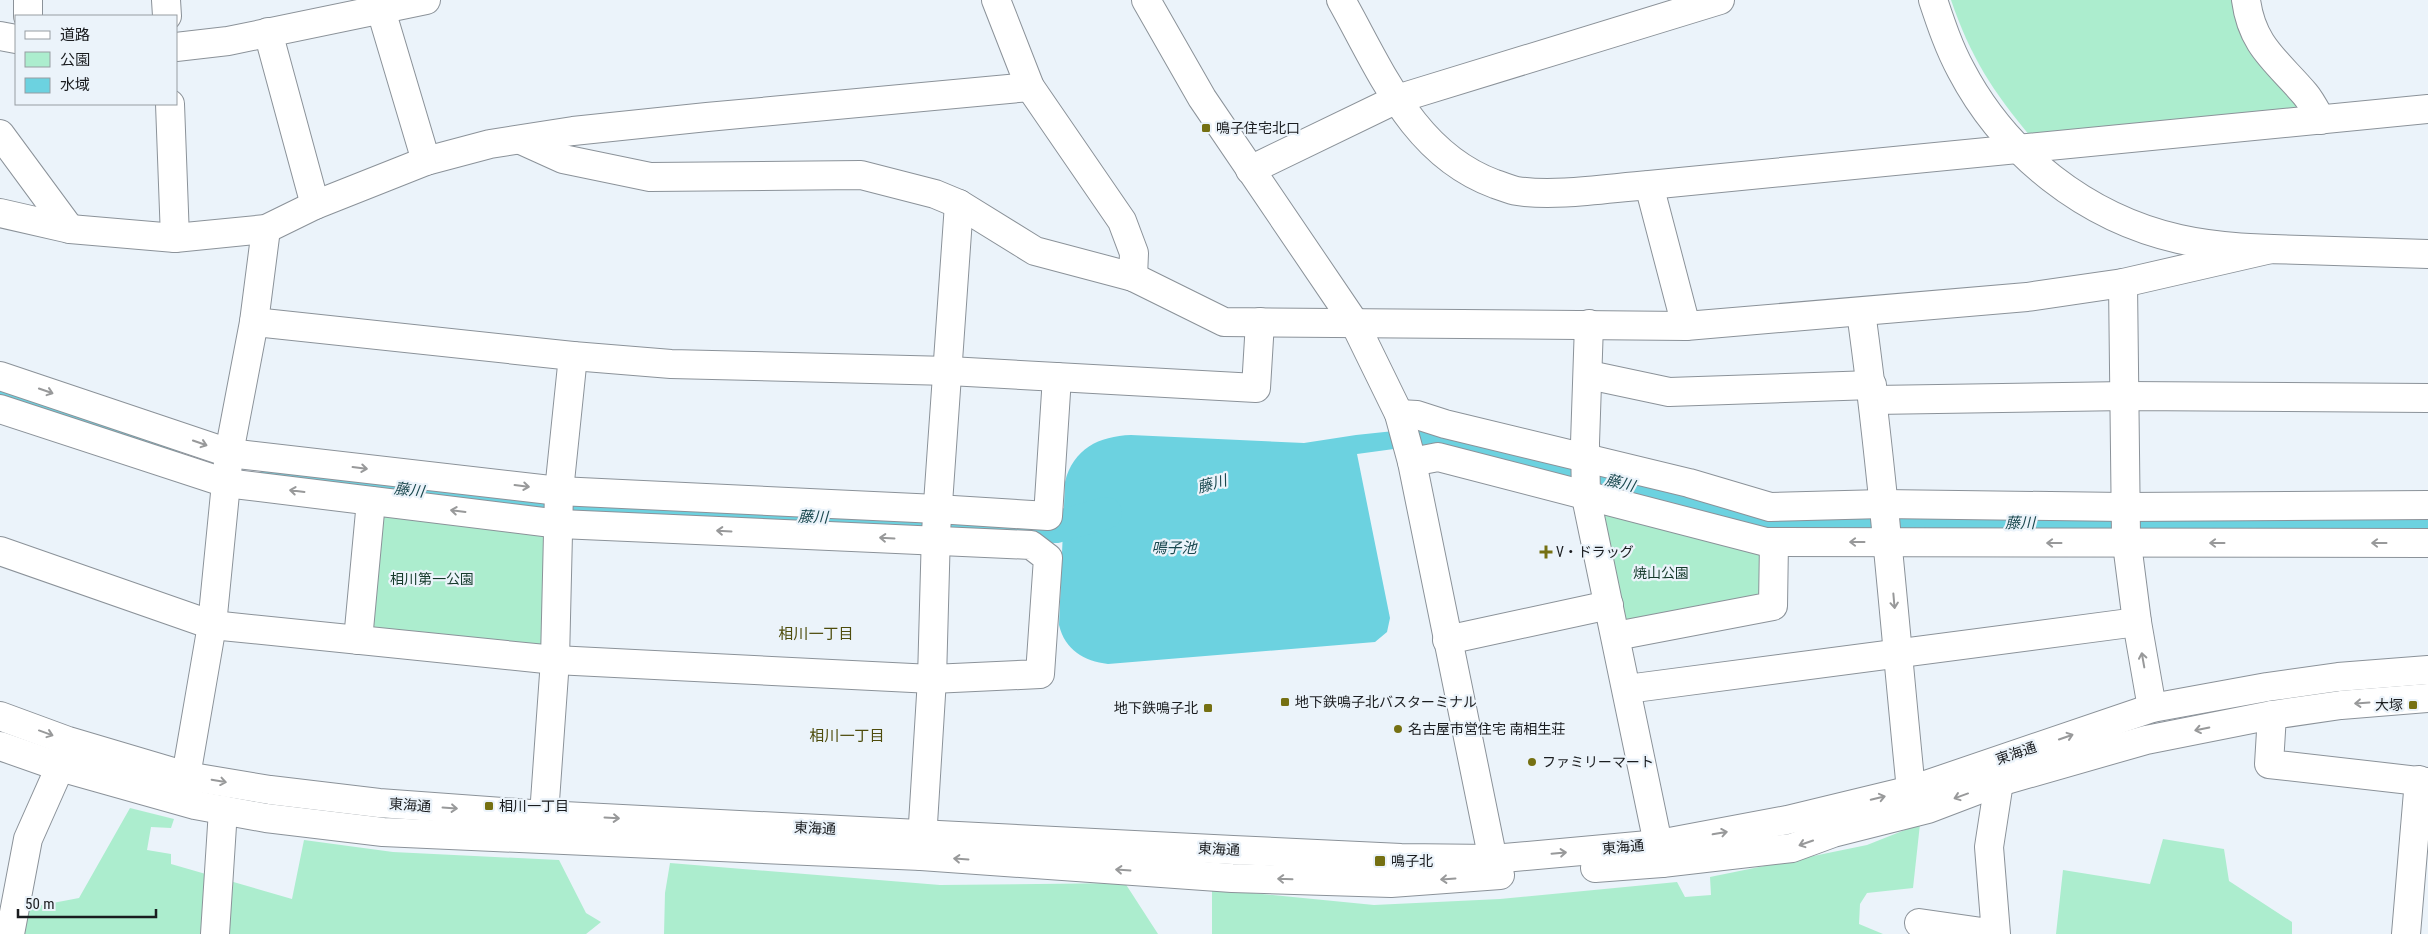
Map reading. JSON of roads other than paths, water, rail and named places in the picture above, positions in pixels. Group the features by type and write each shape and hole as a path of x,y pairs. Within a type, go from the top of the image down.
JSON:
{"street":[{"path":"28,0 28,15"},
{"path":"166,0 167,15"},
{"path":"178,47 228,41 378,5 426,0"},
{"path":"996,0 1030,87 1122,221 1134,253 1133,277"},
{"path":"1146,0 1202,98 1354,322 1401,419 1411,457 1494,867"},
{"path":"1341,0 1413,125 1432,145 1470,174 1516,191 1542,193 1650,185 2428,109"},
{"path":"1933,0 1961,70 1986,110 2018,148 2059,185 2117,218 2179,239 2212,244 2271,249 2428,254"},
{"path":"2246,0 2253,30 2262,46 2305,94 2321,120"},
{"path":"1250,170 1397,99 1705,2"},
{"path":"378,5 426,161"},
{"path":"268,32 315,205"},
{"path":"0,36 15,39"},
{"path":"0,213 70,229 175,238 266,229 315,205 426,161 490,144 573,131 1030,87"},
{"path":"170,105 175,238"},
{"path":"0,134 70,229"},
{"path":"521,140 563,159 650,177 861,175 935,194 959,204 1035,251 1133,277 1224,322 1686,326 2027,297 2123,283 2271,249"},
{"path":"1650,185 1686,326"},
{"path":"922,845 932,679 936,525 949,371 959,204"},
{"path":"186,776 212,625 228,468 254,322 266,229"},
{"path":"2123,283 2126,396 2125,524 2137,622 2152,708"},
{"path":"1862,312 1873,392 1911,790"},
{"path":"254,322 573,356 671,364 949,371 1256,388 1260,322"},
{"path":"1589,324 1589,375 1585,443 1586,477 1609,606 1660,854"},
{"path":"544,814 555,660 560,508 573,356"},
{"path":"1589,375 1669,392 1873,392 2428,398"},
{"path":"0,376 228,468 560,508"},
{"path":"0,409 228,468 371,500 936,525 1048,516 1057,377"},
{"path":"1401,419 1417,415 1766,542 1886,523 2125,524 2428,505"},
{"path":"1411,457 1438,457 1586,477 1689,483 1770,507 1886,523 2125,524 2428,543"},
{"path":"358,640 371,500"},
{"path":"0,551 212,625 555,660 932,679 1040,674 1048,558 1031,544 936,525"},
{"path":"1616,636 1773,606 1774,542"},
{"path":"1447,640 1609,606"},
{"path":"1627,689 2137,622"},
{"name":"東海通","path":"1660,854 1786,820 1911,790 2152,708 2267,687 2338,677 2428,670"},
{"name":"東海通","path":"0,746 60,767 195,804 266,818 383,832 1401,858 1494,867 1660,854 1792,848 1833,833 1928,808 1999,782 2146,740 2272,715 2341,705 2428,698"},
{"path":"2272,715 2269,764 2424,781 2406,934"},
{"name":"東海通","path":"0,716 68,741 186,776 270,790 379,803 544,814 922,845"},
{"path":"10,934 28,839 60,767"},
{"path":"1919,923 1996,934 1989,847 1999,782"},
{"path":"215,934 223,810"}],"water":[{"name":"鳴子池","path":"1432,427 1770,515 2428,513 2428,531 1769,531 1593,486 1438,443 1357,454 1390,618 1387,632 1375,642 1108,664 1084,657 1071,648 1066,641 1059,625 1065,482 1074,461 1089,446 1108,438 1131,435 1304,443"}],"waterway":[{"name":"藤川","path":"0,392 163,449"},
{"name":"藤川","path":"276,476 550,506 616,509 1056,527 1106,513"}],"place":[{"name":"鳴子住宅北口","path":"1206,128"},
{"name":"V・ドラッグ","path":"1546,552"},
{"name":"地下鉄鳴子北バスターミナル","path":"1285,702"},
{"name":"大塚","path":"2413,705"},
{"name":"地下鉄鳴子北","path":"1208,708"},
{"name":"名古屋市営住宅 南相生荘","path":"1398,729"},
{"name":"ファミリーマート","path":"1532,762"},
{"name":"相川一丁目","path":"489,806"},
{"name":"鳴子北","path":"1380,861"}],"district":[{"name":"相川一丁目","path":"816,634"},
{"name":"相川一丁目","path":"847,736"}],"park label":[{"name":"焼山公園","path":"1661,573"},
{"name":"相川第一公園","path":"432,579"}]}
